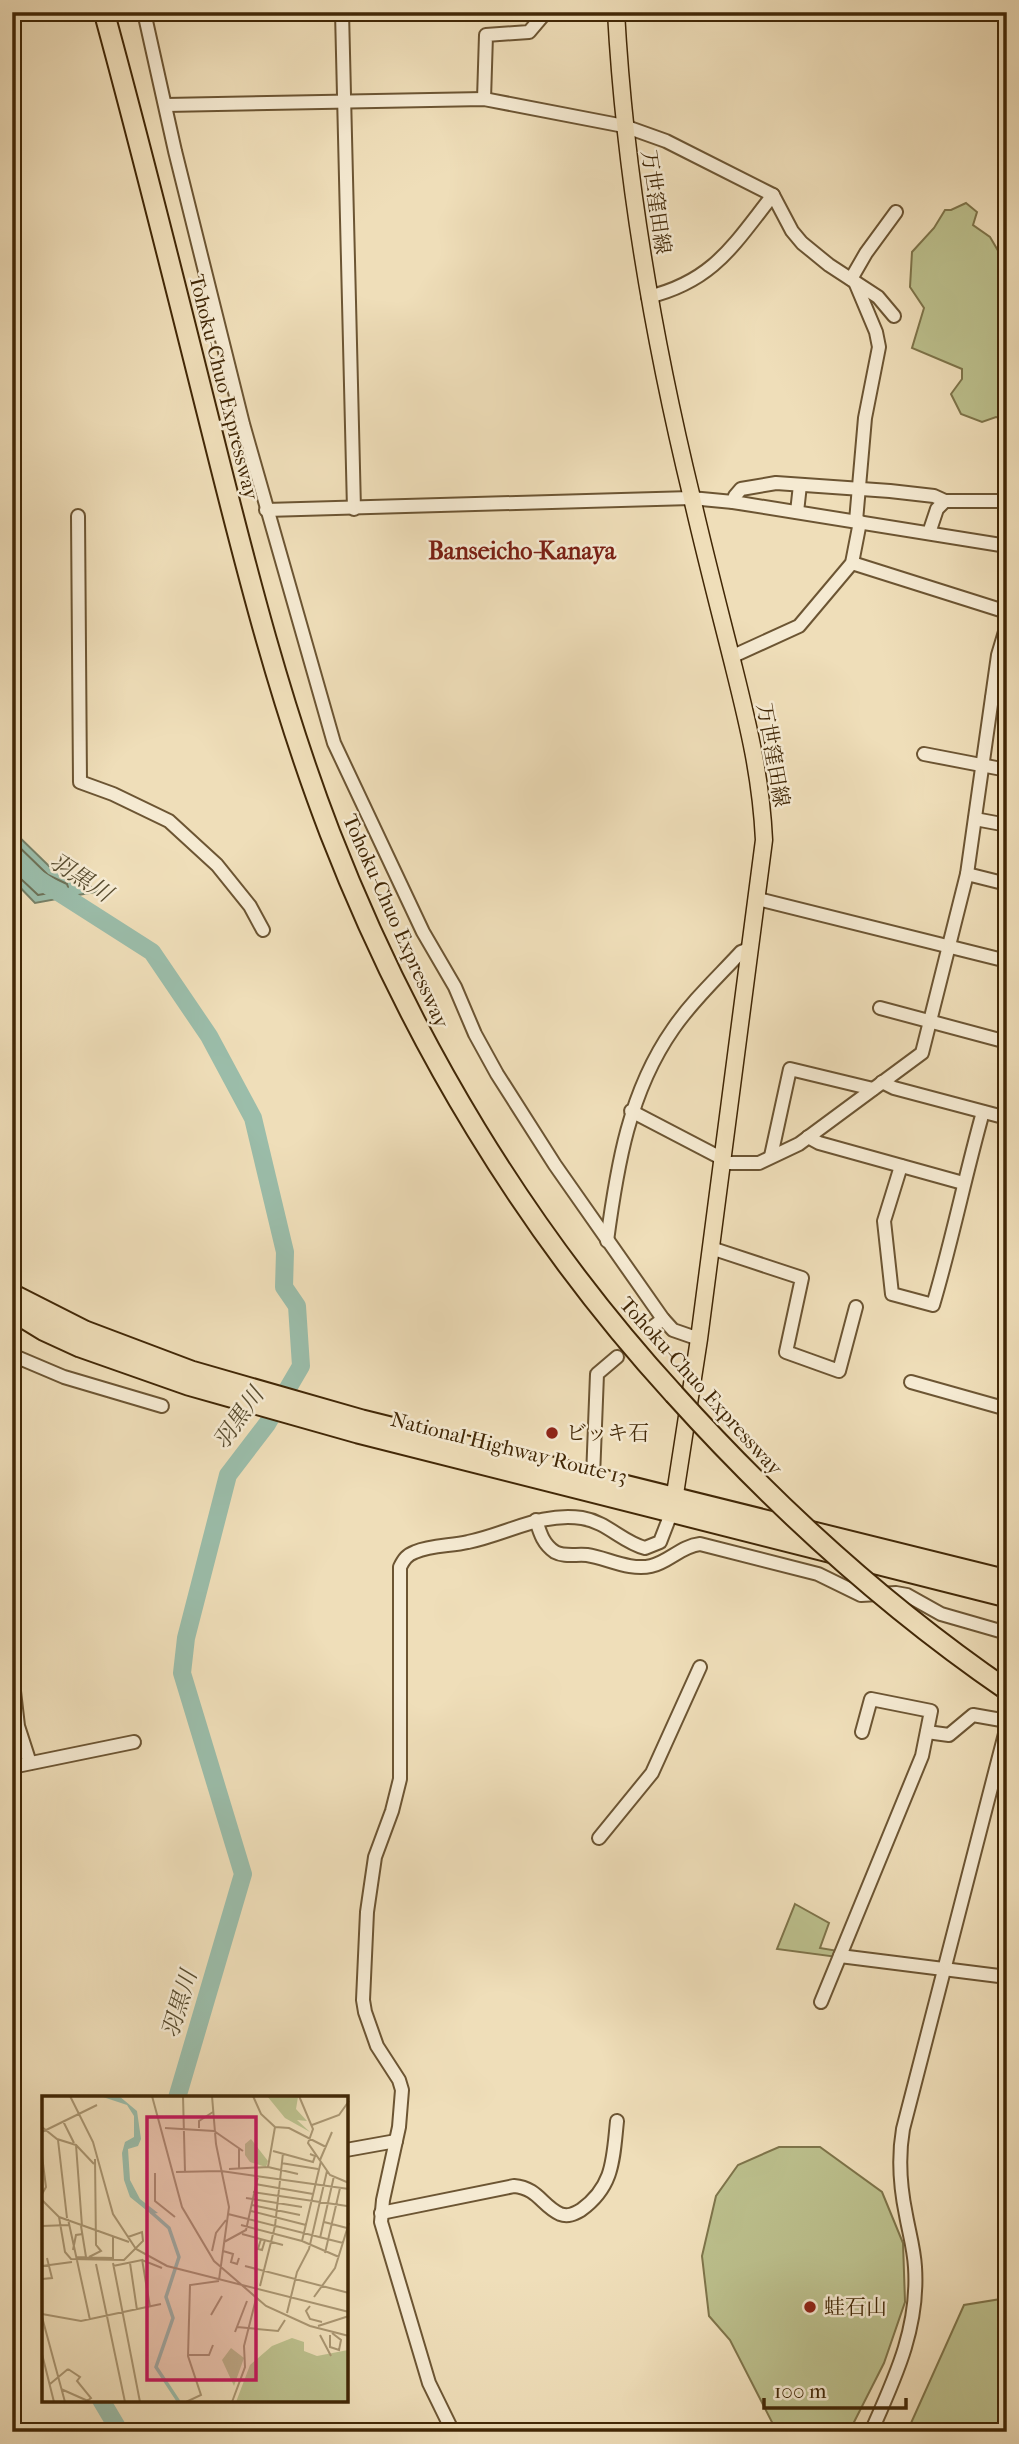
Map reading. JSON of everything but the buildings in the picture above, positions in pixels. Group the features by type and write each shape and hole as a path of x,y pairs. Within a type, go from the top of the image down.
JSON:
{"highway":[{"name":"Tohoku-Chuo Expressway","path":"104,12 257,604 300,751 358,902 416,1025 502,1171 542,1232 621,1336 783,1497 841,1549 909,1608 1007,1679"},
{"name":"Tohoku-Chuo Expressway","path":"114,12 288,676 340,827 375,911 428,1023 468,1095 551,1225 677,1391 775,1502 855,1574 972,1667 1007,1690"},
{"name":"National Highway Route 13","path":"12,1294 189,1378"},
{"name":"National Highway Route 13","path":"12,1311 60,1338 360,1426 674,1504 1007,1580"},
{"name":"National Highway Route 13","path":"360,1426 593,1477 674,1504 1007,1597"}],"main road":[{"name":"万世窪田線","path":"616,12 624,126 648,297 691,498 756,759 764,840 699,1339 674,1504"}],"street":[{"path":"144,12 221,339 266,510 334,743 423,932 497,1074 607,1241 663,1319 673,1330 699,1339"},
{"path":"342,12 354,509"},
{"path":"484,99 486,34 530,32 546,12"},
{"path":"166,105 484,99 624,126 666,141 773,195 792,231 802,243 815,255 878,297 894,316"},
{"path":"648,297 696,278 722,260 773,195"},
{"path":"731,657 799,626 852,563 858,522 858,488 865,418 879,347 876,332 853,281 866,253 896,212"},
{"path":"733,502 741,489 776,483 934,496 944,501 1007,501"},
{"path":"797,512 800,485"},
{"path":"266,510 691,498 733,502 1007,546"},
{"path":"929,533 937,509 944,501"},
{"path":"78,516 80,782 113,794 169,821 217,865 250,905 263,930"},
{"path":"852,563 1007,612"},
{"path":"631,1111 723,1161 759,1163 779,1155 808,1137 922,1053 967,874 998,654 1007,625"},
{"path":"992,698 1007,700"},
{"path":"924,754 1007,769"},
{"path":"975,819 1007,825"},
{"path":"967,874 1007,884"},
{"path":"758,899 1007,961"},
{"path":"607,1241 612,1200 631,1111 646,1074 673,1028 741,952 751,948"},
{"path":"880,1008 1007,1042"},
{"path":"771,1156 790,1069 894,1088 1007,1118"},
{"path":"901,1166 884,1221 892,1294 933,1305 952,1241 983,1112"},
{"path":"808,1137 818,1143 964,1183"},
{"path":"711,1248 802,1278 786,1352 839,1371 856,1307"},
{"path":"650,1329 663,1319"},
{"path":"12,1321 33,1331 60,1338"},
{"path":"12,1355 64,1377 162,1406"},
{"path":"593,1477 597,1374 617,1357"},
{"path":"911,1382 1007,1409"},
{"path":"453,2432 429,2383 383,2234 381,2213 396,2141 402,2090 372,2034 363,2000 371,1872 400,1779 400,1566 406,1556 417,1550 466,1543 553,1516 586,1518 603,1524 645,1548 660,1542 674,1504"},
{"path":"536,1520 541,1538 558,1554 585,1555 624,1564 651,1566 687,1545 699,1544 818,1574 860,1595 907,1595 940,1614 1007,1633"},
{"path":"599,1838 652,1773 699,1667"},
{"path":"12,1674 18,1726 30,1763"},
{"path":"821,2002 922,1756 931,1712 871,1699 862,1732"},
{"path":"871,2432 899,2369 911,2329 915,2267 902,2194 900,2149 907,2112 1007,1723 973,1715 949,1735 927,1732"},
{"path":"12,1767 134,1742"},
{"path":"840,1956 1007,1978"},
{"path":"381,2213 514,2186 531,2190 557,2213 567,2216 576,2213 592,2202 606,2184 613,2161 617,2122"},
{"path":"348,2150 396,2141"}],"shaded area":[{"path":"966,203 977,212 973,225 990,237 1007,266 1007,420 996,417 982,422 961,414 951,394 962,379 962,369 912,348 924,308 910,287 912,252 934,228 945,210"},
{"path":"795,1904 829,1923 820,1948 838,1951 837,1957 777,1949"},
{"path":"779,2147 820,2147 882,2192 903,2243 905,2302 884,2363 849,2432 777,2432 730,2340 709,2316 702,2256 716,2196 738,2165"},
{"path":"1007,2298 1007,2432 907,2432 964,2305"}],"water":[{"path":"12,830 52,869 100,891 35,903 12,879"}],"waterway":[{"name":"羽黒川","path":"12,856 33,876 152,952 209,1036 253,1118 285,1252 284,1287 297,1306 301,1366 267,1424 228,1475 186,1638 182,1673 243,1874 178,2096"},
{"name":"羽黒川","path":"102,2402 120,2432"}],"tunnel":[{"path":"617,1357 650,1329"}],"place":[{"name":"ビッキ石","path":"552,1433"},
{"name":"蛙石山","path":"810,2307"}],"district":[{"name":"Banseicho-Kanaya","path":"522,551"}]}
